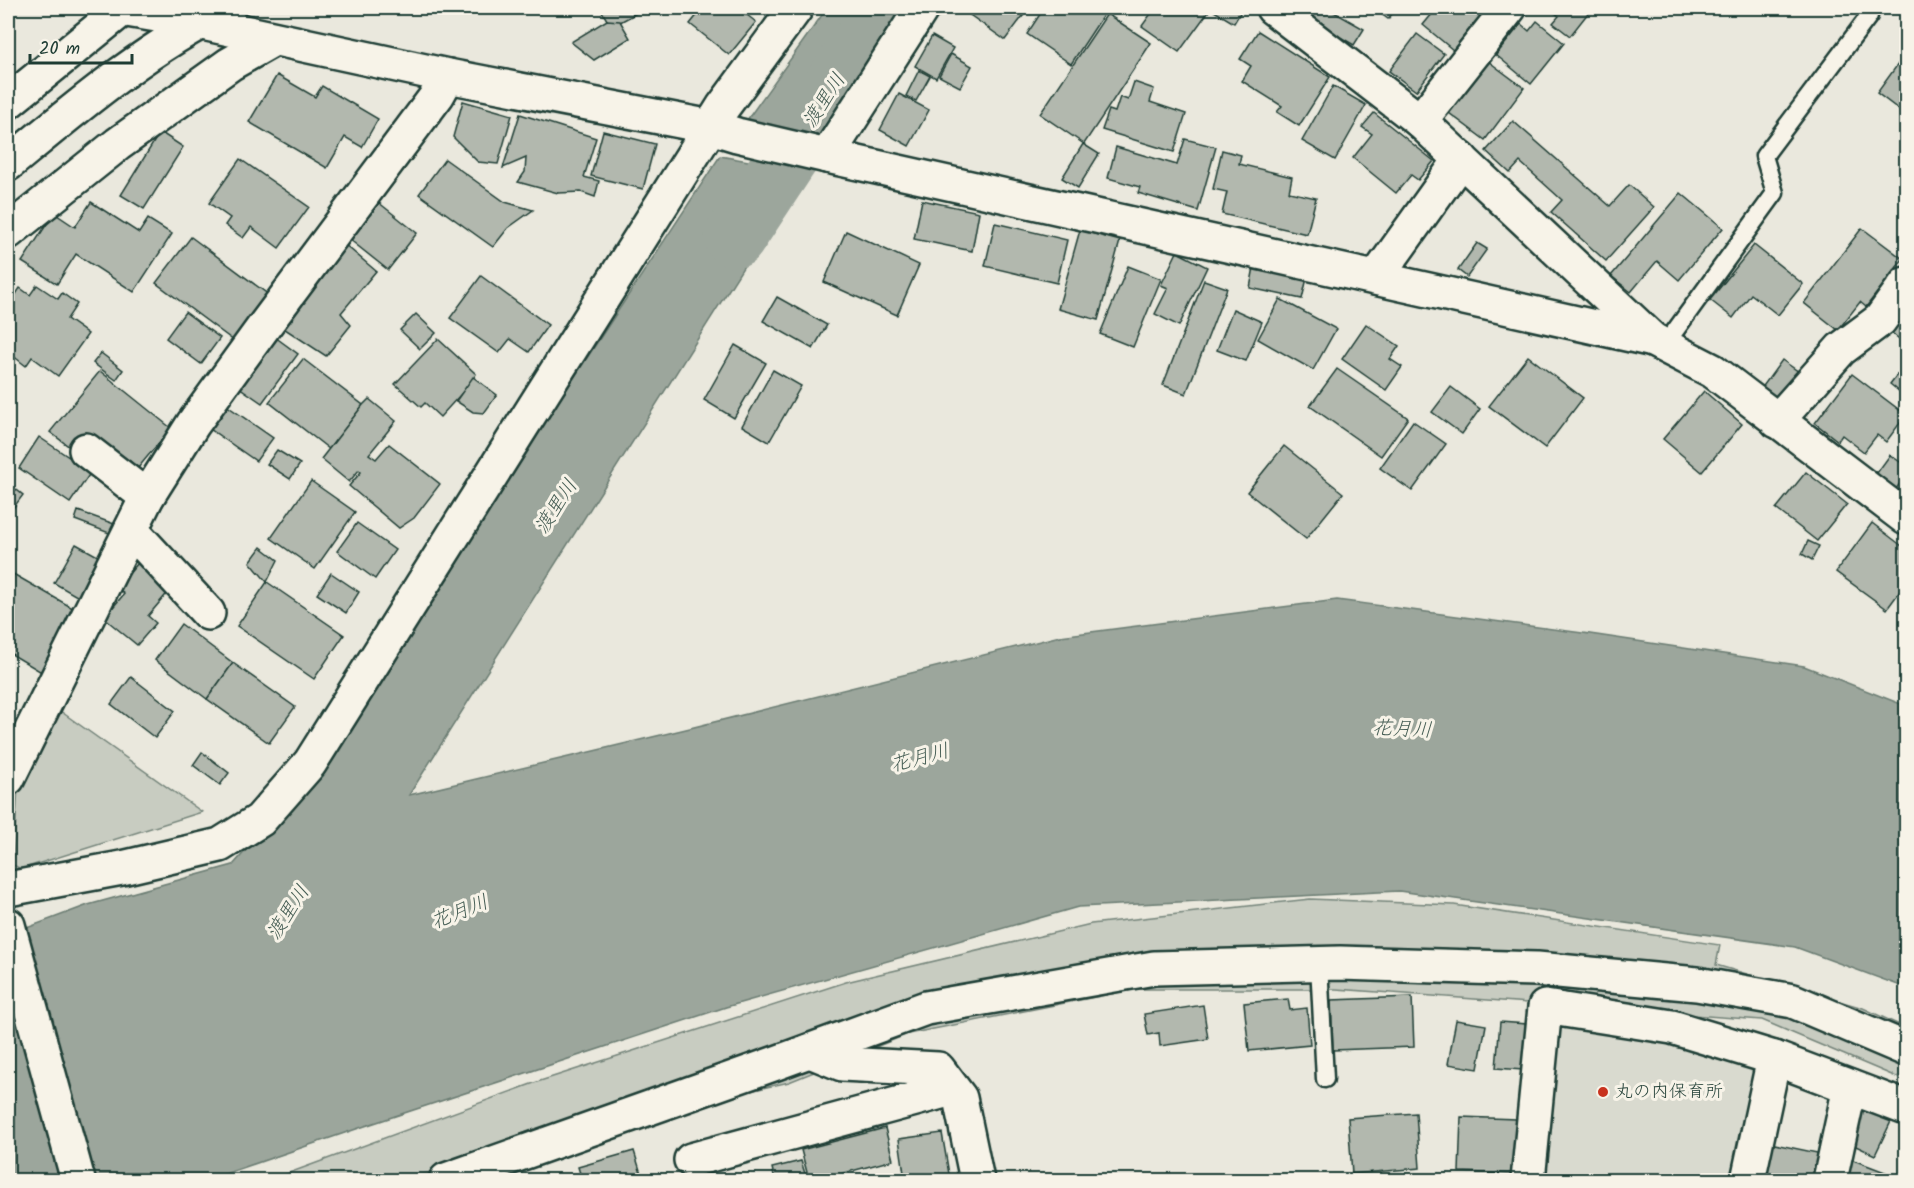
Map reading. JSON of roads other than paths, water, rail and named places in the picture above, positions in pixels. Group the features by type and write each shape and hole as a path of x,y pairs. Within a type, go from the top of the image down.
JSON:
{"main road":[{"path":"8,102 120,8 198,22 448,76 724,131 1658,343 1713,371 1906,518"},
{"path":"8,164 71,111 122,74 198,22 228,8"},
{"path":"8,889 122,868 220,845 260,820 310,763 724,131 723,107 796,8"},
{"path":"827,156 922,8"},
{"path":"1274,8 1420,121 1658,343"},
{"path":"1420,121 1509,8"},
{"path":"8,232 118,144 230,64 274,39"},
{"path":"8,778 147,497 193,424 438,94 448,76"},
{"path":"1376,278 1461,159"},
{"path":"1778,421 1841,349 1880,320 1906,284"},
{"path":"86,450 147,497"},
{"path":"131,530 208,613"},
{"path":"8,925 78,1180"},
{"path":"446,1180 926,1008 1154,968 1319,964 1537,969 1697,984 1793,1001 1906,1049"},
{"path":"1528,1180 1545,1007 1672,1027 1774,1058 1906,1108"},
{"path":"810,1051 842,1064 938,1069 960,1098 977,1180"},
{"path":"1748,1180 1774,1058"},
{"path":"1831,1175 1850,1087"},
{"path":"691,1160 952,1089"}],"lane":[{"path":"1658,343 1775,193 1764,156 1869,16"},
{"path":"1319,964 1325,1079"}],"water":[{"path":"827,8 910,8 828,135 747,120"},
{"name":"花月川","path":"720,156 804,171 409,795 1060,636 1337,600 1804,666 1906,706 1906,988 1795,947 1399,891 1078,907 726,1007 207,1180 8,1180 8,935 88,905 233,865 315,771"}],"waterway":[{"name":"渡里川","path":"735,237 886,8"}],"place":[{"name":"丸の内保育所","path":"1603,1092"}]}
